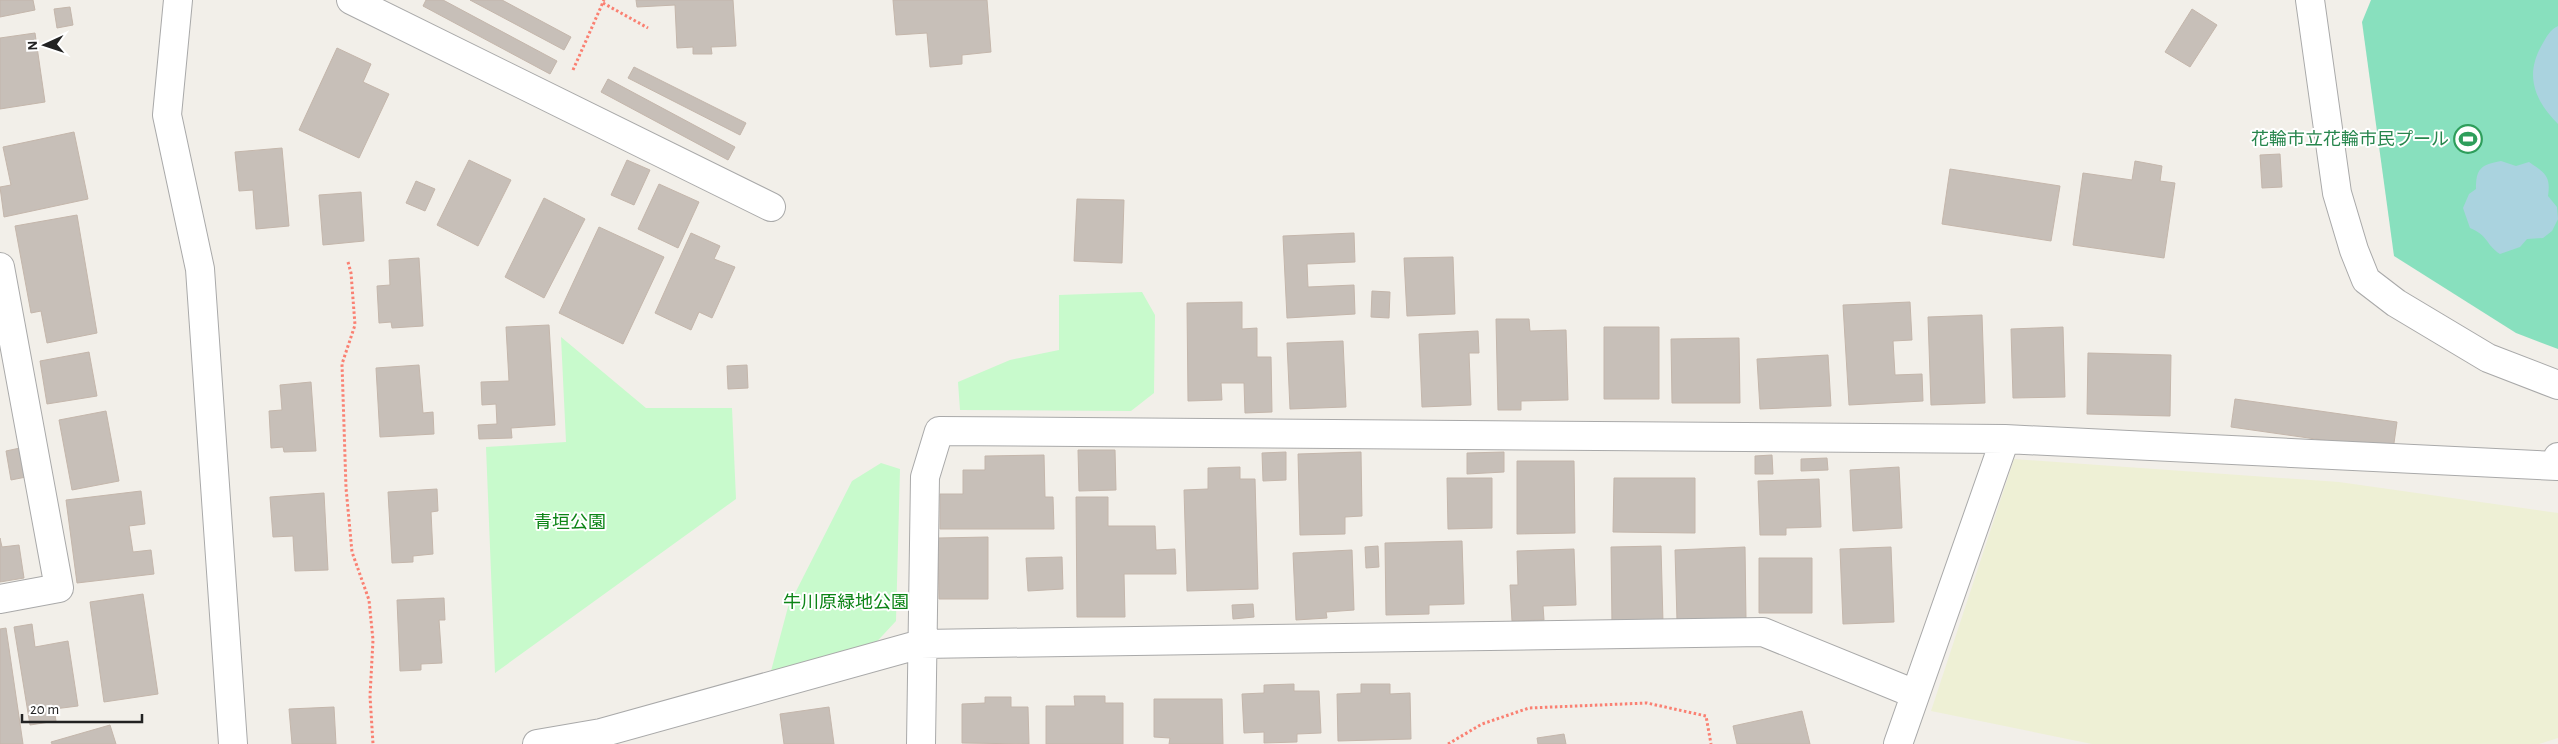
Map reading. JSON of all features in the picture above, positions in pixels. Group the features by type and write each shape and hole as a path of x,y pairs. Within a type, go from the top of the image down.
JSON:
{"street":[{"path":"178,0 167,115 200,270 233,744"},
{"path":"351,0 771,208"},
{"path":"2310,0 2338,193 2354,250 2366,280 2396,303 2488,358 2558,385"},
{"path":"0,267 8,358 59,588 0,599"},
{"path":"921,744 925,477 939,431 2005,440 2556,466 2558,457"},
{"path":"1898,744 2005,440"},
{"path":"537,744 601,733 921,644 1763,632 1915,694"}],"path":[{"path":"559,103 603,1 648,28"},
{"path":"348,262 351,273 355,325 342,364 346,488 352,552 369,600 373,640 370,696 373,744"},
{"path":"1448,744 1482,724 1529,708 1647,703 1706,716 1711,744"}],"green space":[{"name":"花輪市立花輪市民プール","path":"2371,0 2558,0 2558,349 2516,333 2394,256 2362,22"},
{"path":"1142,292 1155,315 1154,393 1131,411 960,410 958,382 1010,360 1059,350 1059,295"},
{"name":"青垣公園","path":"561,337 646,408 732,408 736,499 495,673 486,447 566,442"},
{"path":"2014,459 2339,482 2558,513 2558,738 2539,744 2092,744 1931,711"},
{"name":"牛川原緑地公園","path":"881,463 900,469 896,621 870,649 771,671 788,607 852,481"}],"water":[{"path":"2558,26 2558,124 2543,106 2534,86 2533,76 2537,54 2549,33"},
{"path":"2501,161 2516,166 2529,162 2543,172 2548,179 2548,196 2557,207 2558,219 2552,231 2543,238 2527,239 2520,247 2500,254 2481,234 2470,228 2463,208 2469,194 2476,189 2477,176 2481,169 2489,164"}],"building":[{"path":"0,0 33,0 35,10 0,17"},
{"path":"426,0 443,0 557,61 550,74 423,6"},
{"path":"470,0 502,0 571,37 564,50"},
{"path":"636,0 733,0 736,46 711,47 712,54 693,54 693,47 677,48 675,5 637,7"},
{"path":"893,0 987,0 991,52 962,55 962,64 930,67 927,33 896,35"},
{"path":"70,7 73,25 57,28 54,9"},
{"path":"2192,9 2217,25 2190,67 2165,52"},
{"path":"35,33 45,102 0,109 0,38"},
{"path":"337,48 371,64 363,82 389,94 359,158 299,130"},
{"path":"634,67 746,123 740,135 628,78"},
{"path":"608,79 735,147 728,160 601,92"},
{"path":"74,132 88,199 4,217 0,187 11,185 3,147"},
{"path":"282,148 289,226 256,229 253,190 239,191 235,152"},
{"path":"2280,154 2282,187 2262,188 2260,155"},
{"path":"469,160 511,180 478,246 437,225"},
{"path":"627,160 650,170 634,205 611,195"},
{"path":"2135,161 2162,166 2160,181 2175,183 2164,258 2073,245 2083,173 2132,180"},
{"path":"1950,169 2060,186 2051,241 1942,224"},
{"path":"416,181 435,189 425,211 406,203"},
{"path":"659,184 699,202 678,248 638,229"},
{"path":"361,192 364,241 323,245 319,195"},
{"path":"544,198 585,219 544,298 505,277"},
{"path":"1077,199 1124,200 1122,263 1074,261"},
{"path":"77,215 97,333 47,343 41,311 31,313 15,226"},
{"path":"599,227 664,257 623,344 559,313"},
{"path":"691,233 720,246 714,259 735,267 712,318 699,312 691,330 655,313"},
{"path":"1354,233 1355,262 1307,264 1308,287 1354,285 1355,314 1287,318 1283,236"},
{"path":"1453,257 1455,314 1407,316 1404,258"},
{"path":"419,258 423,326 392,328 391,322 379,323 377,286 390,285 389,260"},
{"path":"1372,291 1390,292 1389,318 1371,317"},
{"path":"1242,302 1242,329 1257,328 1257,357 1271,357 1272,412 1245,413 1244,383 1221,383 1222,400 1188,401 1187,303"},
{"path":"1910,302 1912,340 1893,341 1895,375 1922,374 1923,401 1849,405 1843,305"},
{"path":"1982,315 1985,403 1931,405 1928,317"},
{"path":"1496,319 1529,319 1530,331 1566,330 1568,400 1521,401 1521,410 1498,410"},
{"path":"549,325 555,425 511,428 512,438 479,439 478,425 497,424 496,404 482,405 481,382 509,381 506,327"},
{"path":"1604,327 1659,327 1659,399 1604,399"},
{"path":"2063,327 2065,397 2013,398 2011,329"},
{"path":"1478,331 1479,353 1469,353 1471,405 1422,407 1419,334"},
{"path":"1739,338 1740,403 1672,403 1671,339"},
{"path":"1343,341 1346,407 1290,409 1287,343"},
{"path":"89,352 97,396 47,404 40,361"},
{"path":"2088,353 2171,355 2170,416 2087,414"},
{"path":"1828,355 1831,406 1760,409 1757,359"},
{"path":"419,365 423,413 433,412 434,434 380,437 376,368"},
{"path":"747,365 748,388 728,389 727,366"},
{"path":"311,382 316,451 284,452 283,447 271,448 269,411 282,410 280,385"},
{"path":"2235,399 2397,422 2393,450 2231,427"},
{"path":"106,411 119,481 72,490 59,420"},
{"path":"20,448 26,477 11,480 6,451"},
{"path":"1078,450 1115,450 1116,490 1079,491"},
{"path":"1286,452 1286,480 1263,481 1262,453"},
{"path":"1361,452 1362,516 1345,517 1345,534 1300,535 1298,454"},
{"path":"1504,452 1504,472 1467,474 1467,453"},
{"path":"1044,455 1045,497 1053,497 1054,529 940,529 940,494 963,494 963,470 985,470 985,456"},
{"path":"1772,455 1773,474 1755,474 1755,456"},
{"path":"1827,458 1828,470 1801,471 1801,459"},
{"path":"1517,461 1574,461 1575,533 1517,534"},
{"path":"1240,467 1240,479 1255,479 1258,589 1187,591 1184,490 1208,489 1208,468"},
{"path":"1899,467 1902,528 1853,531 1850,470"},
{"path":"1447,478 1492,478 1492,528 1448,529"},
{"path":"1614,478 1695,478 1695,533 1613,532"},
{"path":"1819,479 1821,527 1786,528 1786,535 1760,535 1758,481"},
{"path":"437,489 438,511 431,512 433,554 413,556 413,562 392,563 388,492"},
{"path":"141,491 145,524 129,526 133,552 151,550 154,574 77,583 66,500"},
{"path":"324,493 328,570 295,571 293,536 273,537 270,497"},
{"path":"1076,497 1108,497 1108,526 1155,526 1156,550 1175,549 1176,574 1124,574 1125,617 1077,617"},
{"path":"988,537 988,599 939,599 938,538"},
{"path":"0,538 2,547 19,545 24,578 0,582"},
{"path":"1462,541 1464,604 1429,605 1429,614 1386,615 1385,543"},
{"path":"1378,546 1379,567 1366,568 1365,547"},
{"path":"1661,546 1663,623 1612,624 1611,547"},
{"path":"1745,547 1746,619 1677,621 1675,550"},
{"path":"1891,547 1894,622 1843,624 1840,549"},
{"path":"1574,549 1576,605 1543,606 1544,620 1512,621 1510,585 1518,585 1517,551"},
{"path":"1352,550 1354,610 1326,612 1327,618 1296,620 1293,553"},
{"path":"1062,557 1063,589 1028,591 1026,558"},
{"path":"1759,558 1812,558 1812,613 1759,613"},
{"path":"143,594 158,694 104,702 90,602"},
{"path":"444,598 445,620 439,620 442,663 421,664 421,670 400,671 397,600"},
{"path":"1253,604 1254,617 1233,619 1232,605"},
{"path":"32,624 35,647 68,641 78,706 54,709 56,721 30,725 14,627"},
{"path":"6,628 23,744 0,744 0,629"},
{"path":"1294,684 1294,691 1319,691 1321,733 1297,734 1297,742 1264,743 1264,732 1244,733 1242,694 1264,693 1264,685"},
{"path":"1361,684 1390,684 1390,694 1410,693 1411,739 1338,741 1337,694 1361,693"},
{"path":"1074,696 1105,696 1105,703 1123,703 1123,744 1046,744 1046,706 1075,706"},
{"path":"985,697 1011,697 1011,707 1028,707 1029,744 962,743 962,704 985,703"},
{"path":"1154,699 1222,699 1223,744 1169,744 1170,738 1154,737"},
{"path":"334,707 336,744 292,744 289,709"},
{"path":"829,707 834,744 784,744 780,714"},
{"path":"1802,711 1810,744 1737,744 1733,726"},
{"path":"110,725 116,744 52,744 51,742"},
{"path":"1564,734 1566,744 1538,744 1537,738"}],"place":[{"name":"花輪市立花輪市民プール","path":"2468,139"}]}
